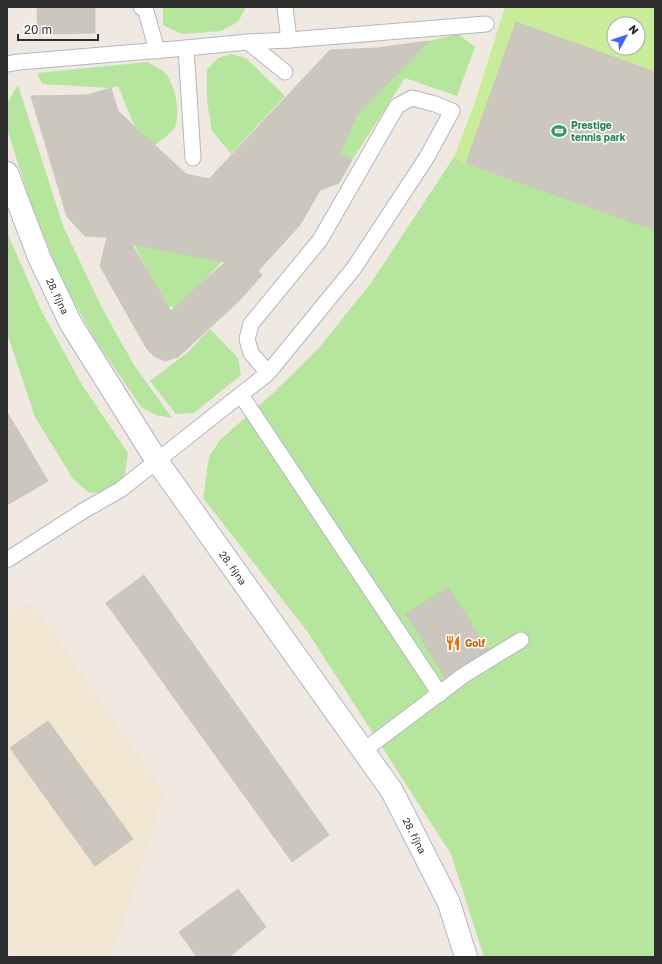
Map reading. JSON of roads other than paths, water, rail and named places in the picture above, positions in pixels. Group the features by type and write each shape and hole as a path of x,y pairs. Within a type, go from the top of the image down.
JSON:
{"street":[{"name":"28. října","path":"7,173 39,257 71,324 157,461 392,791 449,903 466,957"}],"lane":[{"path":"141,7 146,11 157,51"},
{"path":"286,7 289,40"},
{"path":"7,64 248,42 486,24"},
{"path":"248,42 285,72"},
{"path":"186,48 193,158"},
{"path":"7,560 83,510 120,490 268,373 354,268 427,157 452,111 435,104 412,98 397,106 320,240 252,324 247,339 251,353 268,373"},
{"path":"241,395 440,694"},
{"path":"363,751 464,675 521,640"}],"place":[{"name":"Prestige tennis park","path":"559,131"},
{"name":"Golf","path":"453,643"}]}
